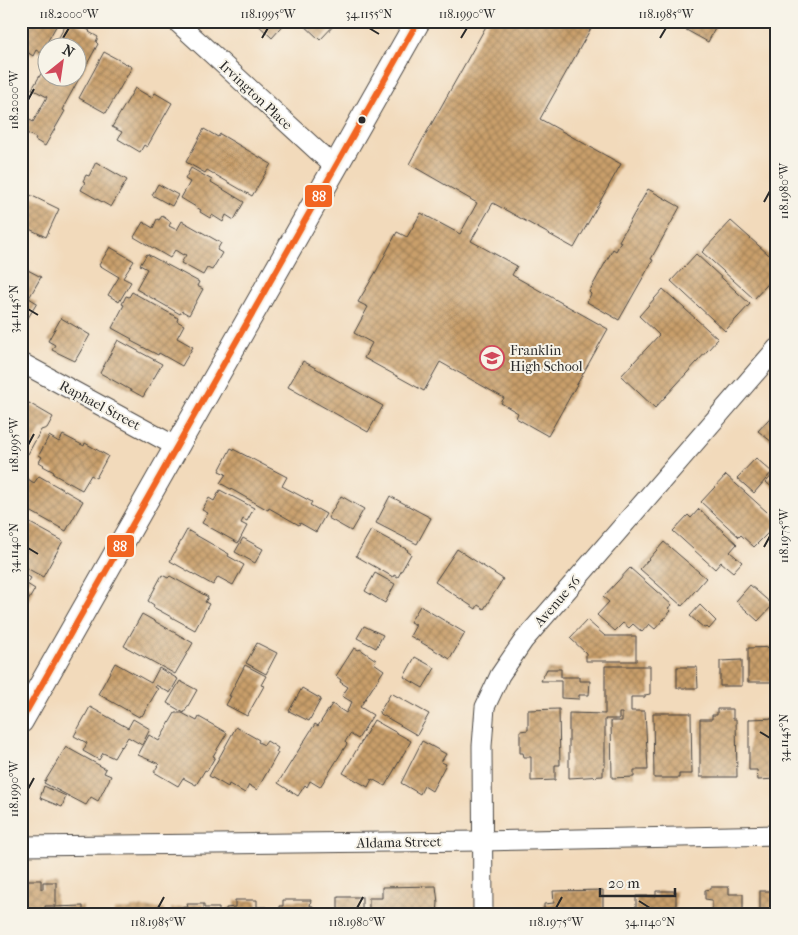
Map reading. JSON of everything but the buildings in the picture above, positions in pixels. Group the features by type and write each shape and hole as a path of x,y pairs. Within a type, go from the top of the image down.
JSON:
{"street":[{"name":"Irvington Place","path":"176,21 336,168"},
{"path":"21,721 418,21"},
{"name":"Avenue 56","path":"483,914 482,746 485,707 500,675 524,640 777,348"},
{"name":"Raphael Street","path":"24,364 177,447"},
{"name":"Aldama Street","path":"21,846 482,841 777,835"}],"transit line":[{"name":"88","path":"21,721 418,21"}],"place":[{"name":"Franklin High School","path":"492,358"}]}
